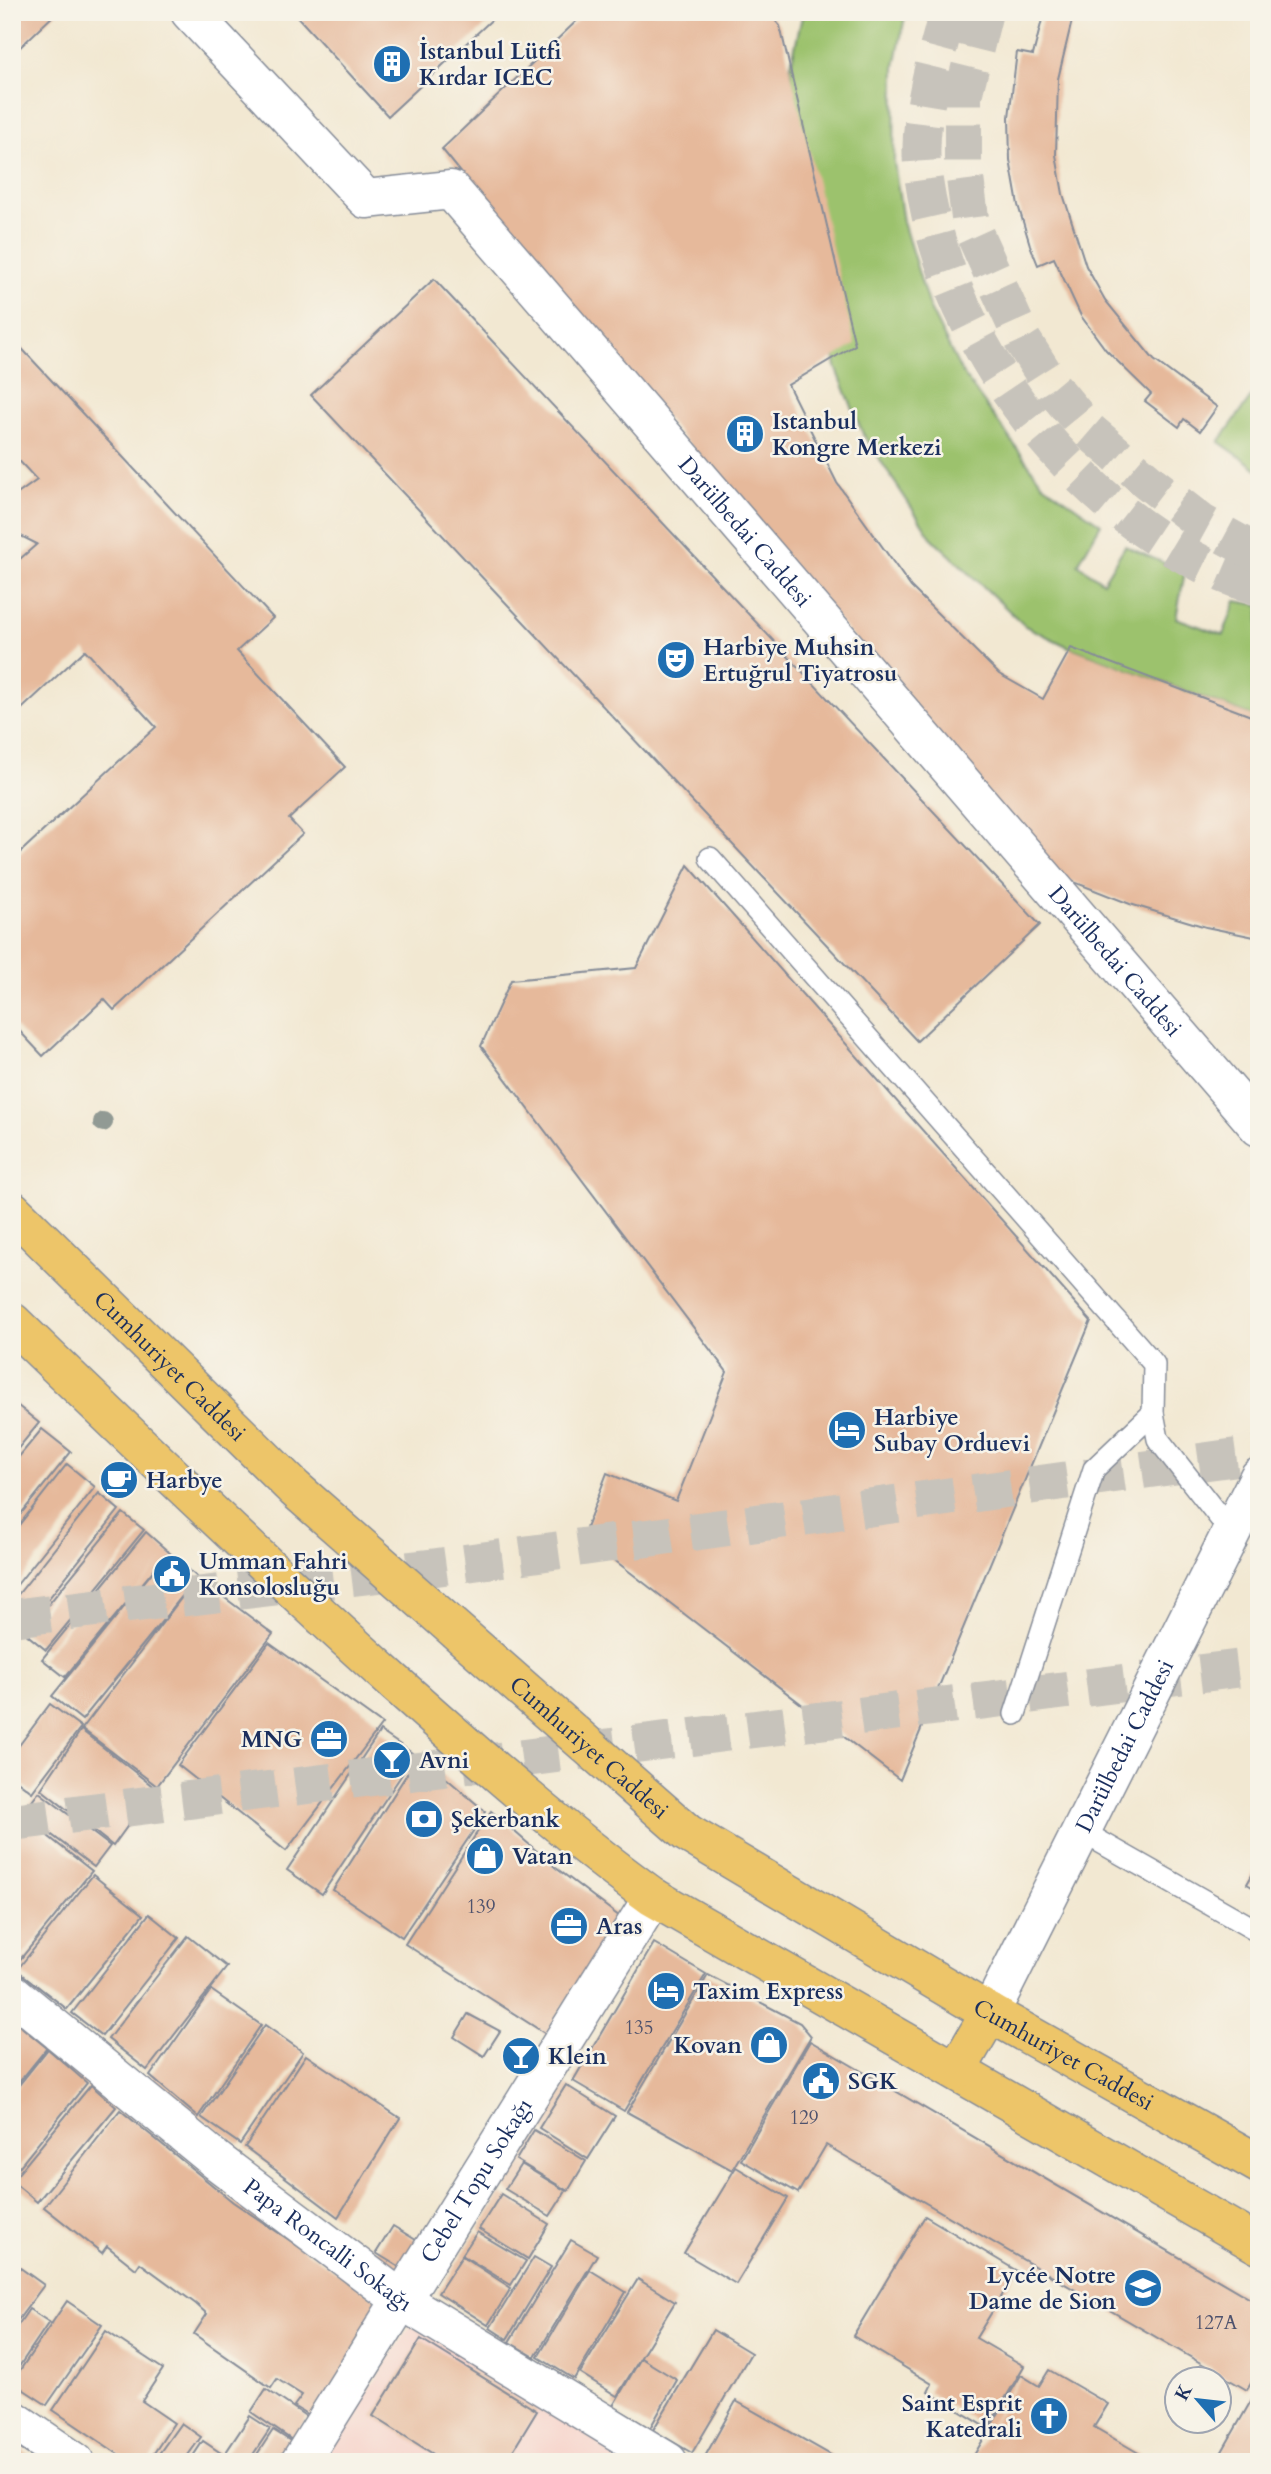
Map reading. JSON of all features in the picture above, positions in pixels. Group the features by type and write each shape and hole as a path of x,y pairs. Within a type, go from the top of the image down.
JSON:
{"main road":[{"name":"Cumhuriyet Caddesi","path":"12,1210 295,1489 687,1833 990,2013 1259,2164"},
{"path":"12,1322 267,1568 461,1742 606,1863 653,1897 1259,2245"},
{"path":"957,2070 990,2013"}],"street":[{"name":"Darülbedai Caddesi","path":"190,12 366,199 451,190 1259,1127"},
{"name":"Darülbedai Caddesi","path":"990,2013 1259,1477"},
{"name":"Cebel Topu Sokağı","path":"300,2462 653,1897"},
{"name":"Papa Roncalli Sokağı","path":"12,1993 217,2161 403,2301 668,2462"},
{"path":"12,2419 75,2462"}],"lane":[{"path":"710,858 1154,1364 1153,1413 1158,1439 1231,1532"},
{"path":"1015,1714 1094,1469 1153,1413"},
{"path":"1081,1831 1259,1932"}],"shaded area":[{"path":"412,2324 631,2462 322,2462"}],"green space":[{"path":"803,12 906,12 895,66 894,162 903,222 929,307 961,371 1043,484 1101,524 1078,564 1103,582 1125,546 1185,572 1176,618 1223,635 1236,601 1259,605 1259,719 1071,648 1025,626 931,537 863,434 836,367 790,69"},
{"path":"1259,386 1259,470 1219,442"}],"building":[{"path":"12,12 57,12 12,55"},
{"name":"İstanbul Lütfi Kırdar ICEC","path":"293,12 500,12 388,116"},
{"name":"Istanbul Kongre Merkezi","path":"586,12 768,12 780,26 855,345 788,385 837,483 911,587 999,674 1043,699 1071,648 1259,719 1259,938 1206,927 1130,904 1056,875 534,263 442,149"},
{"path":"1044,12 1074,12 1058,79 1056,155 1063,194 1086,266 1105,300 1154,360 1217,407 1200,431 1184,419 1179,427 1145,401 1151,394 1106,350 1081,316 1054,258 1038,265 1030,245 1018,205 1010,160 1009,117 1017,52 1033,55"},
{"name":"Harbiye Muhsin Ertuğrul Tiyatrosu","path":"434,279 1040,925 917,1041 311,395"},
{"path":"12,338 273,618 237,651 345,767 289,819 303,834 114,1010 104,999 43,1056 12,1023 12,856 14,858 156,727 85,650 12,718 12,566 37,544 15,533 12,528 12,498 37,480 12,453"},
{"path":"688,865 1091,1321 900,1780 583,1536 607,1473 676,1501 727,1372 481,1046 511,980 636,968"},
{"path":"12,1401 39,1423 12,1456"},
{"path":"42,1429 71,1452 12,1525 12,1465"},
{"path":"67,1464 95,1487 12,1591 12,1534"},
{"path":"99,1493 119,1510 22,1632 12,1624 12,1602"},
{"path":"123,1513 144,1530 46,1650 25,1633"},
{"path":"146,1532 197,1577 273,1634 157,1786 82,1729 192,1584 82,1720 52,1696 166,1555 65,1677 42,1659"},
{"path":"269,1643 382,1724 286,1851 178,1765"},
{"path":"50,1704 81,1727 32,1792 12,1777 12,1755"},
{"path":"81,1730 155,1788 113,1846 41,1789"},
{"path":"380,1731 415,1755 322,1894 287,1870"},
{"path":"419,1755 486,1812 402,1937 333,1890"},
{"path":"39,1792 110,1846 94,1867 23,1813"},
{"path":"491,1811 556,1868 620,1917 546,2034 405,1944"},
{"path":"20,1814 92,1871 14,1967 12,1823"},
{"path":"1259,1863 1259,1891 1247,1884"},
{"path":"93,1875 143,1915 67,2009 17,1970"},
{"path":"149,1914 179,1938 102,2036 72,2013"},
{"path":"188,1936 227,1967 147,2070 108,2039"},
{"path":"654,1943 706,1974 624,2111 573,2081"},
{"path":"708,1975 800,2023 811,2036 732,2170 627,2112"},
{"path":"211,1990 261,2025 198,2117 150,2076"},
{"path":"468,2014 500,2031 484,2056 454,2037"},
{"path":"19,2025 47,2048 12,2091 12,2033"},
{"path":"265,2025 303,2052 240,2144 201,2117"},
{"path":"810,2041 1259,2304 1259,2370 1247,2390 1232,2381 1232,2366 1206,2366 826,2145 798,2193 741,2160"},
{"path":"48,2049 87,2083 12,2176 12,2094"},
{"path":"306,2055 400,2118 338,2217 245,2147"},
{"path":"91,2085 116,2107 37,2202 12,2181"},
{"path":"566,2085 615,2116 588,2159 539,2128"},
{"path":"120,2110 233,2202 387,2306 313,2418 294,2406 302,2395 277,2379 271,2388 194,2334 207,2314 196,2304 140,2263 136,2269 107,2246 102,2253 44,2207"},
{"path":"534,2130 586,2161 568,2191 516,2160"},
{"path":"521,2164 566,2191 550,2216 505,2189"},
{"path":"736,2167 788,2198 736,2284 684,2253"},
{"path":"501,2194 549,2224 528,2259 479,2229"},
{"path":"925,2216 1017,2271 976,2338 1024,2366 988,2428 928,2392 932,2384 853,2336"},
{"path":"393,2226 429,2248 412,2275 376,2253"},
{"path":"477,2232 526,2261 511,2285 462,2255"},
{"path":"571,2240 597,2255 535,2357 509,2342"},
{"path":"462,2256 511,2288 488,2325 438,2293"},
{"path":"534,2257 551,2267 507,2339 490,2328"},
{"path":"12,2262 44,2285 12,2328"},
{"path":"590,2270 626,2292 574,2379 538,2357"},
{"path":"638,2279 675,2302 617,2396 580,2373"},
{"path":"67,2301 102,2325 47,2405 12,2382"},
{"path":"29,2309 49,2322 12,2377 12,2334"},
{"path":"713,2330 751,2353 692,2453 653,2430"},
{"path":"106,2331 163,2369 142,2401 174,2423 148,2462 130,2462 53,2410"},
{"path":"421,2339 537,2411 506,2462 446,2462 373,2416"},
{"path":"641,2358 677,2380 650,2428 613,2406"},
{"name":"Saint Esprit Katedrali","path":"1049,2370 1108,2404 1094,2427 1142,2455 1138,2462 970,2462 1021,2375 1039,2386"},
{"path":"1259,2387 1259,2462 1216,2462"},
{"path":"266,2389 307,2417 292,2440 251,2412"},
{"path":"736,2401 843,2462 706,2462 703,2460"},
{"path":"250,2416 270,2429 248,2462 189,2462 203,2441 224,2455"},
{"path":"181,2423 201,2437 183,2462 153,2462"},
{"path":"273,2430 292,2442 279,2462 252,2462"},
{"path":"12,2443 39,2462 12,2462"}],"tunnel":[{"path":"948,12 925,108 922,164 934,231 958,298 991,362 1032,422 1081,477 1136,524 1196,561 1259,587"},
{"path":"984,12 963,96 963,162 971,226 1023,341 1053,388 1087,429 1202,523 1259,554"},
{"path":"12,1618 437,1567 1259,1454"},
{"path":"12,1822 1259,1666"}],"place":[{"name":"İstanbul Lütfi Kırdar ICEC","path":"392,64"},
{"name":"Istanbul Kongre Merkezi","path":"745,434"},
{"name":"Harbiye Muhsin Ertuğrul Tiyatrosu","path":"676,660"},
{"name":"Harbiye Subay Orduevi","path":"847,1430"},
{"name":"Harbye","path":"119,1480"},
{"name":"Umman Fahri Konsolosluğu","path":"172,1574"},
{"name":"MNG","path":"329,1739"},
{"name":"Avni","path":"392,1760"},
{"name":"Şekerbank","path":"424,1819"},
{"name":"Vatan","path":"485,1856"},
{"name":"Aras","path":"569,1926"},
{"name":"Taxim Express","path":"666,1991"},
{"name":"Kovan","path":"769,2045"},
{"name":"Klein","path":"521,2056"},
{"name":"SGK","path":"821,2081"},
{"name":"Lycée Notre Dame de Sion","path":"1143,2288"},
{"name":"Saint Esprit Katedrali","path":"1049,2416"}]}
